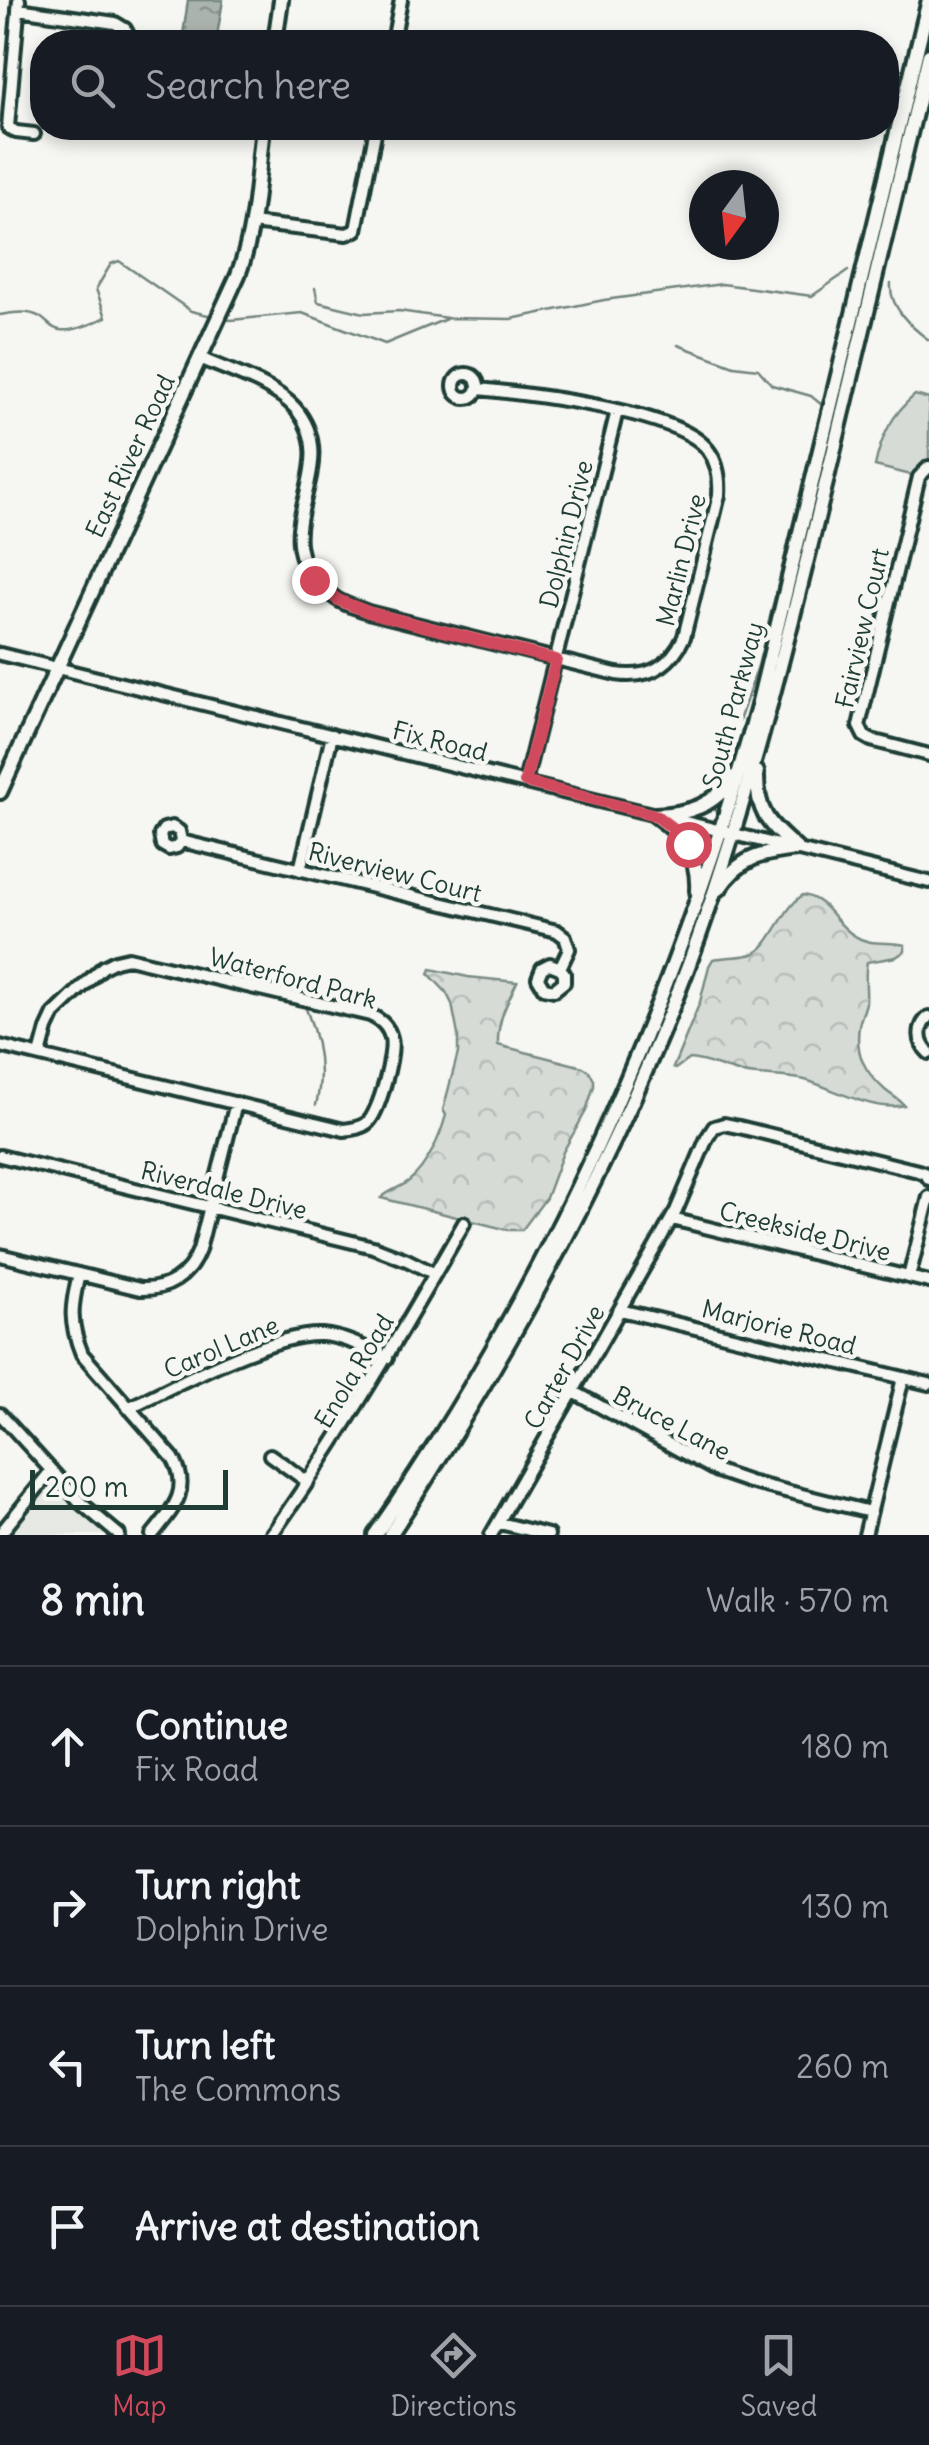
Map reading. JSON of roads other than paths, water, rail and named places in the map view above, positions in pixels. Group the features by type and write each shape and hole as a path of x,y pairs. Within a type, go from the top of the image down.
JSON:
{"main road":[{"path":"276,30 280,0"},
{"name":"South Parkway","path":"899,124 929,0"},
{"name":"South Parkway","path":"390,1535 490,1377 570,1231 614,1143 689,962 804,574 929,55"},
{"name":"East River Road","path":"0,792 243,262 261,140"},
{"name":"South Parkway","path":"752,753 792,568 895,140"},
{"path":"655,815 692,810 709,803 752,753"},
{"path":"752,753 761,810 797,850"},
{"path":"655,815 680,834 692,854 697,873 695,908"},
{"name":"South Parkway","path":"375,1535 486,1360 564,1216 638,1056 727,832"},
{"path":"710,901 731,873 748,860 772,852 797,850"}],"street":[{"path":"395,30 401,0"},
{"path":"30,134 8,128 18,4 115,23 126,30"},
{"path":"251,223 354,232 373,140"},
{"name":"Marlin Drive","path":"200,358 275,392 294,407 305,424 313,458 298,530 301,562 314,580 338,600 368,612 628,676 650,672 668,662 684,637 711,528 719,484 708,450 678,428 616,411 563,398 478,389"},
{"name":"Dolphin Drive","path":"525,782 616,411"},
{"name":"Fairview Court","path":"929,467 919,477 860,726 864,736 871,740 929,755"},
{"name":"Fix Road","path":"0,654 929,882"},
{"path":"300,870 332,734"},
{"name":"Riverview Court","path":"181,841 557,931 565,937 569,949 560,968"},
{"name":"Waterford Park","path":"0,1046 344,1130 364,1126 377,1110 392,1050 391,1036 384,1024 370,1015 128,958 102,967 54,1014 40,1055"},
{"path":"929,1017 920,1034 922,1046 929,1053"},
{"path":"0,1254 140,1289 152,1290 173,1283 196,1260 236,1103"},
{"name":"Carter Drive","path":"491,1535 672,1219 714,1126 722,1124 918,1170 929,1178"},
{"name":"Riverdale Drive","path":"0,1156 374,1247 435,1274"},
{"path":"909,1277 929,1197"},
{"name":"Creekside Drive","path":"672,1219 929,1282"},
{"name":"Enola Road","path":"271,1535 387,1358 464,1223"},
{"path":"79,1274 72,1307 75,1336 82,1354 173,1458 181,1476 178,1500 152,1535"},
{"name":"Marjorie Road","path":"620,1310 929,1384"},
{"name":"Carol Lane","path":"128,1408 250,1353 301,1336 338,1338 387,1358"},
{"path":"864,1535 903,1378"},
{"name":"Bruce Lane","path":"574,1392 717,1471 870,1512"},
{"path":"0,1414 80,1503 119,1535"},
{"path":"270,1456 308,1482"},
{"path":"0,1534 51,1471"},
{"path":"500,1523 548,1535"}],"water":[{"path":"188,0 223,0 218,30 184,30"}],"waterway":[{"path":"0,315 30,313 60,330 96,322 106,317 96,289 111,264 119,261 191,311 212,316"},
{"path":"315,288 318,302 364,313 399,311 447,318 511,319 604,300 722,284 812,296 848,271"},
{"path":"891,284 898,309 929,340"},
{"path":"225,319 302,313 385,344 446,319"},
{"path":"678,345 734,366 758,369 772,385 811,396 822,405 758,666 739,721"},
{"path":"306,1009 319,1057 316,1105"}]}
